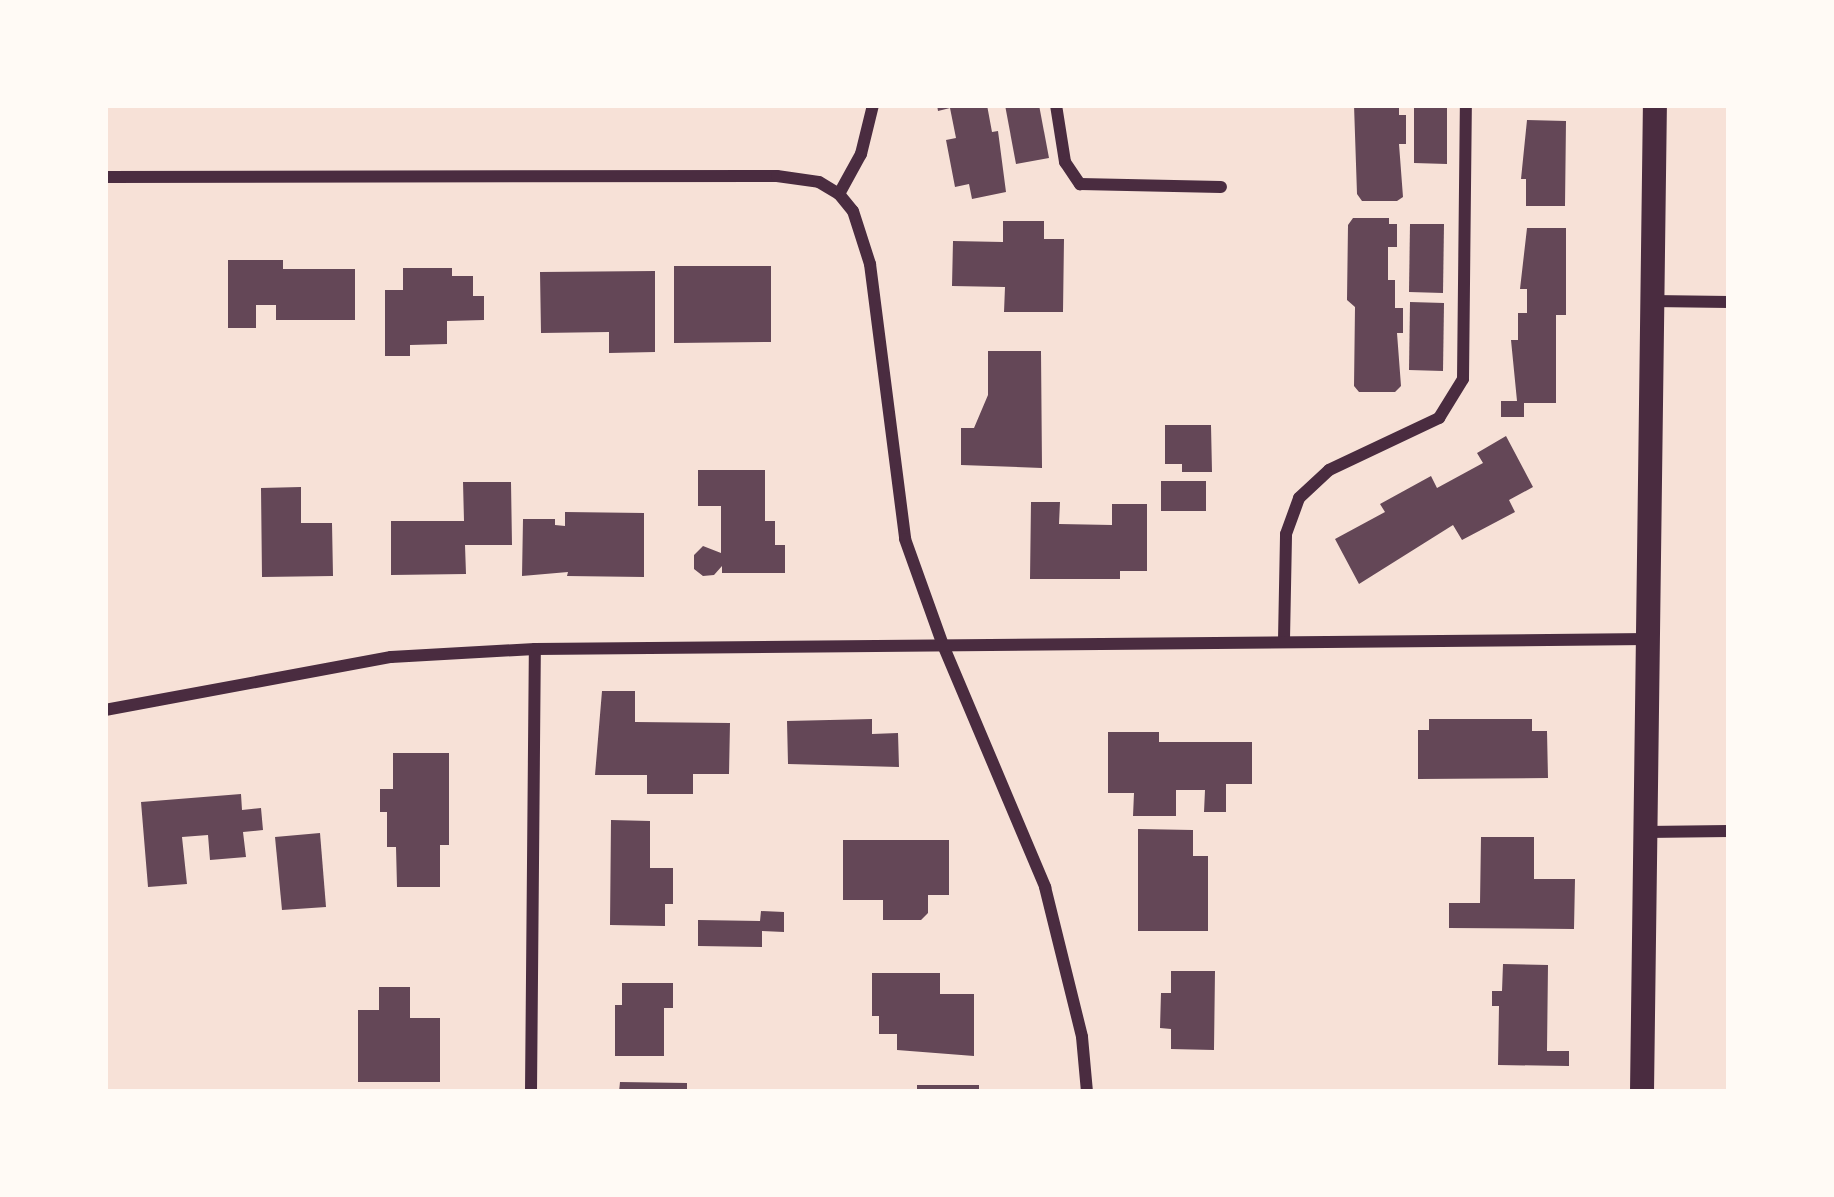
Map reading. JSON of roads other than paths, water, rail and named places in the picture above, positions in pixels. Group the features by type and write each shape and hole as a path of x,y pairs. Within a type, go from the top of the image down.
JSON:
{"main road":[{"path":"1642,1092 1655,105"}],"street":[{"path":"839,194 861,154 873,105"},
{"path":"1056,105 1065,162 1080,184 1094,188 1221,187"},
{"path":"1284,640 1286,534 1299,498 1329,470 1439,418 1463,379 1466,105"},
{"path":"105,177 778,176 819,182 839,194 863,235 905,538 943,645 1045,887 1082,1037 1087,1092"},
{"path":"1652,301 1729,302"},
{"path":"105,710 391,657 535,649 1648,639"},
{"path":"531,1092 535,649"},
{"path":"1646,832 1729,831"}]}
